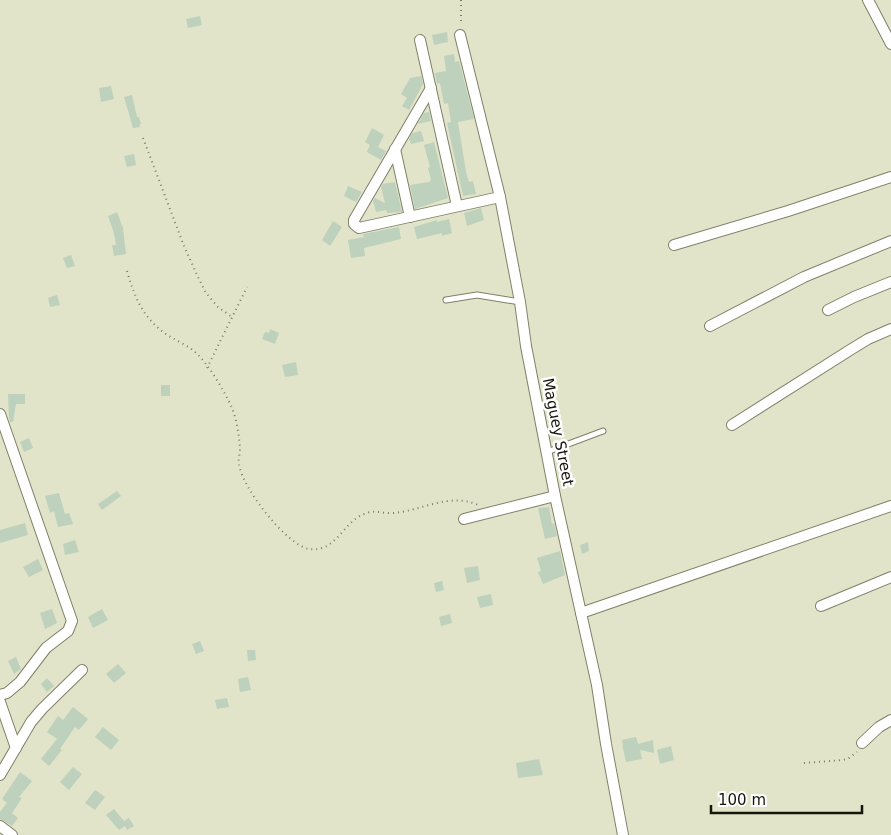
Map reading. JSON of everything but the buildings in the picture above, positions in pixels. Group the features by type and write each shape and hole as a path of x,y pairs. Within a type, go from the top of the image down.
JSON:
{"street":[{"path":"868,0 891,44"},
{"name":"Maguey Street","path":"460,35 500,197 520,302 526,346 555,496 596,685 623,835"},
{"path":"420,40 457,206"},
{"path":"431,88 353,222 355,226 359,228 500,197"},
{"path":"395,149 410,217"},
{"path":"674,245 788,211 891,177"},
{"path":"710,326 804,277 891,241"},
{"path":"828,310 891,282"},
{"path":"732,425 868,339 891,330"},
{"path":"0,414 4,437 72,622 68,631 46,648 20,682 7,693 0,695"},
{"path":"464,519 555,496"},
{"path":"581,613 891,506"},
{"path":"821,606 891,577"},
{"path":"0,776 31,722 82,670"},
{"path":"0,702 16,748"},
{"path":"862,743 878,726 891,720"},
{"path":"0,826 12,835"}],"lane":[{"path":"446,300 476,295 520,302"},
{"path":"547,452 603,431"}],"path":[{"path":"460,35 461,0"},
{"path":"143,138 184,246 198,277 206,293 218,307 232,317"},
{"path":"127,271 139,306 148,318 167,335 194,350 221,388 232,409 237,426 240,449 239,464 249,488 267,516 284,534 300,545 308,549 326,546 336,540 364,513 377,511 390,514 456,500 477,505 482,514"},
{"path":"207,368 247,287"},
{"path":"804,763 849,758 862,743"}]}
